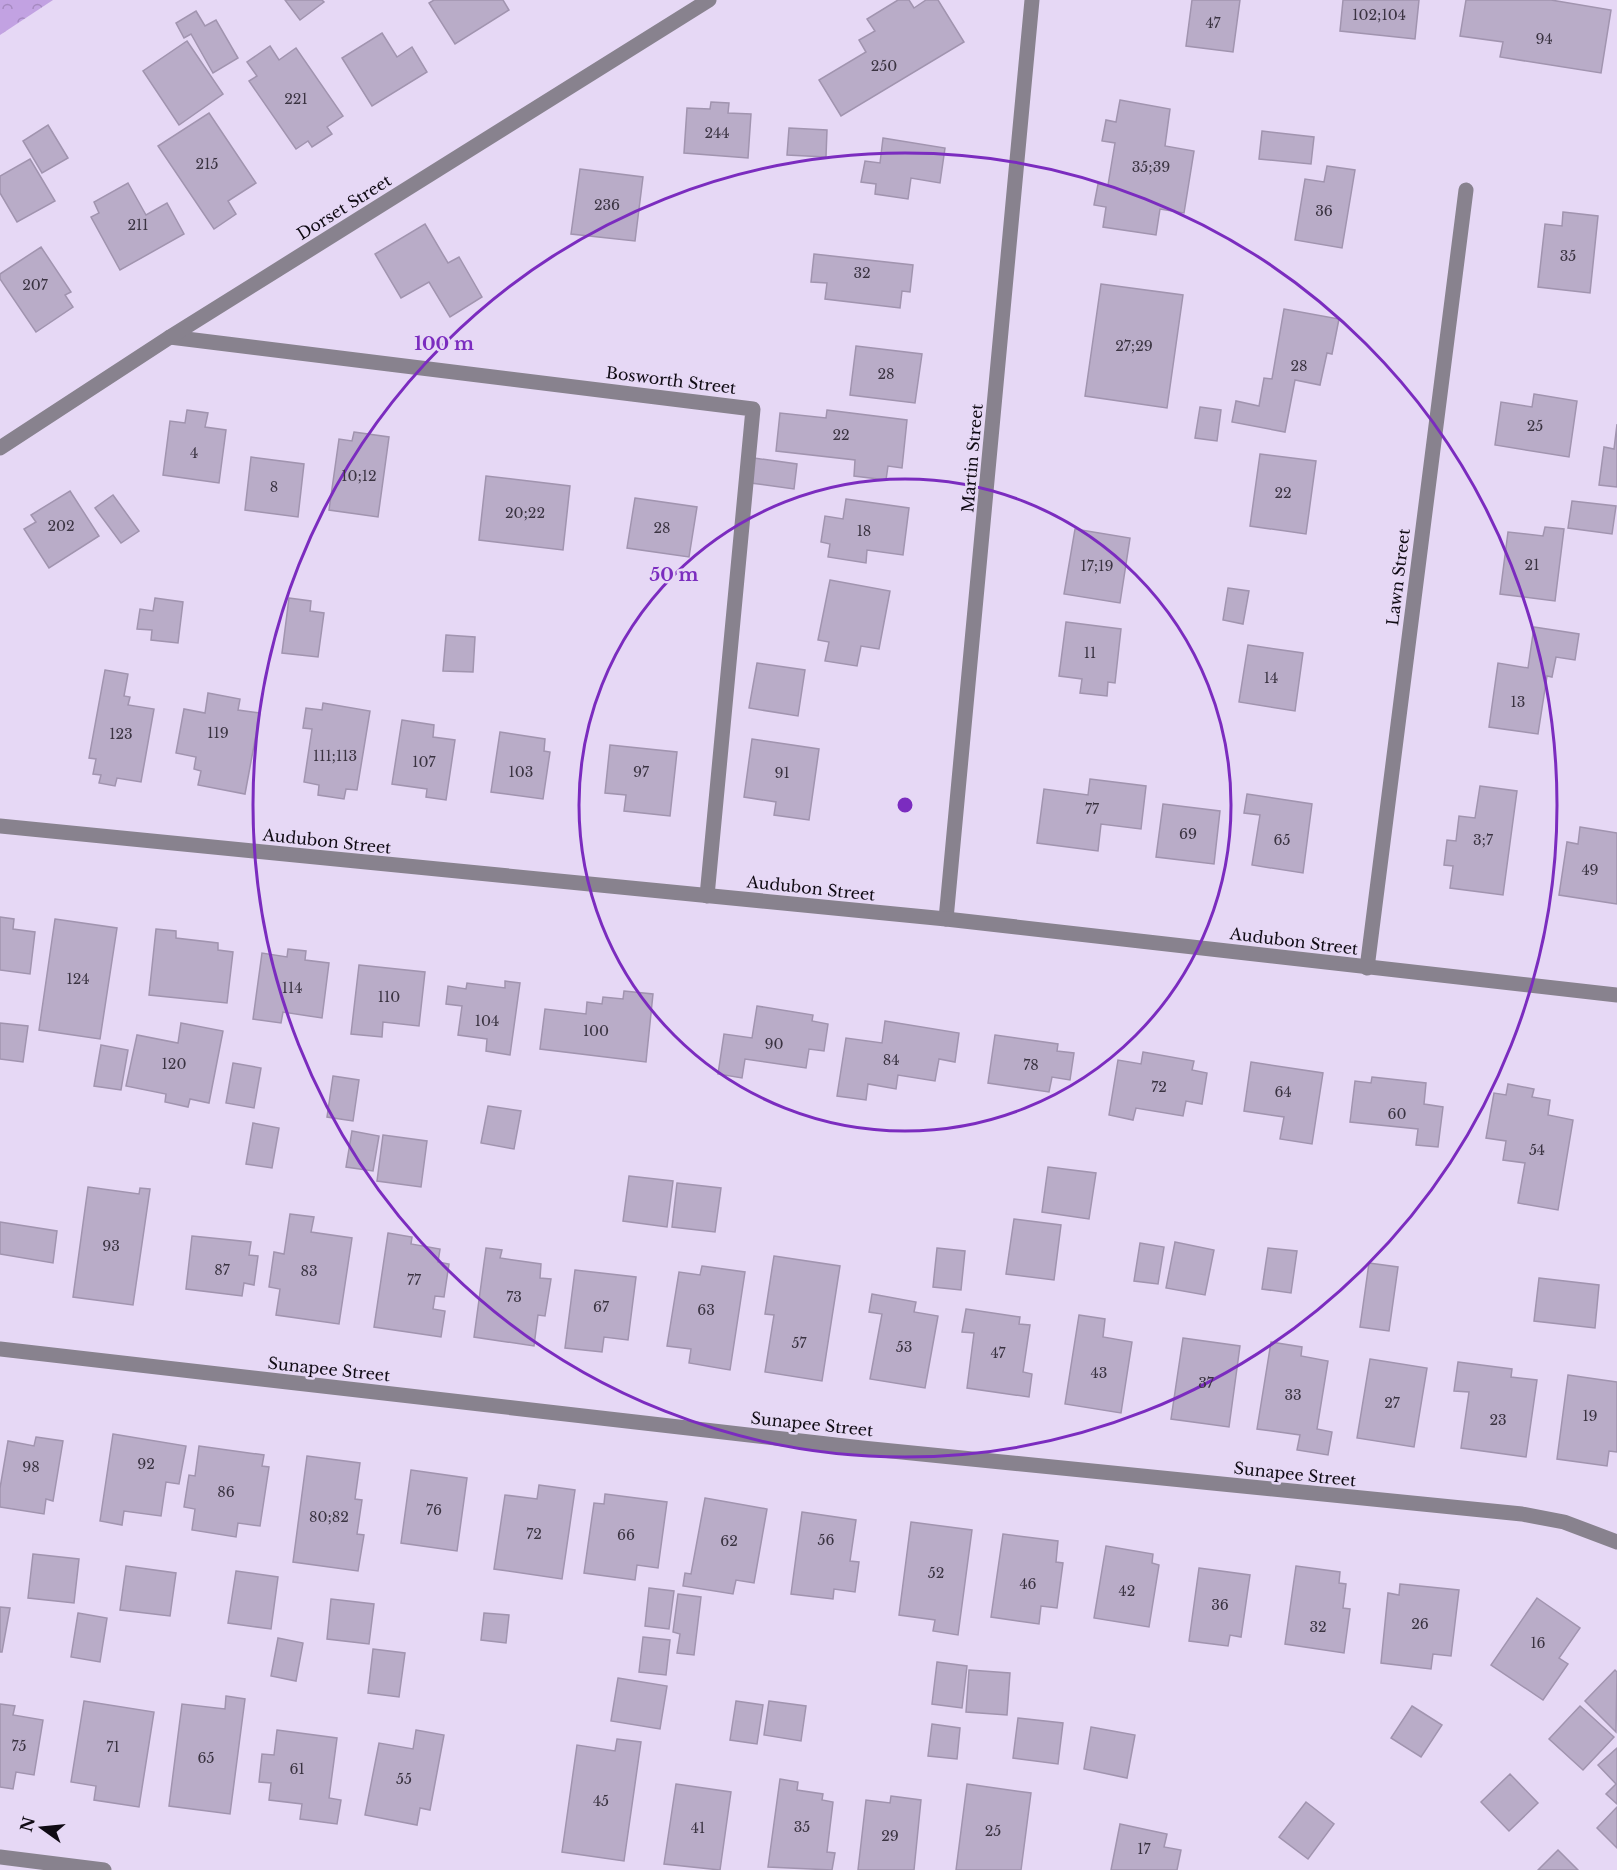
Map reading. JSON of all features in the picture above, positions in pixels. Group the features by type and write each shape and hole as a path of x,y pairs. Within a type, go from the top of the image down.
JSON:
{"street":[{"name":"Dorset Street","path":"0,448 170,337 709,0"},
{"name":"Martin Street","path":"946,919 1032,0"},
{"name":"Lawn Street","path":"1367,968 1466,190"},
{"name":"Bosworth Street","path":"170,337 753,408 706,896"},
{"name":"Audubon Street","path":"0,826 946,919 1617,995"},
{"name":"Sunapee Street","path":"0,1349 862,1448 1522,1514 1564,1522 1617,1542"},
{"path":"0,1857 104,1870"}],"green space":[{"path":"0,0 53,0 0,35"}],"building":[{"path":"285,0 322,0 324,2 300,20"},
{"path":"434,0 503,0 509,10 455,44 429,3"},
{"path":"898,0 909,0 914,8 926,0 938,0 964,42 841,116 819,80 866,52 859,40 875,31 867,19"},
{"path":"1192,0 1240,0 1233,52 1186,46"},
{"path":"1343,0 1419,0 1415,39 1340,31"},
{"path":"1466,0 1551,0 1611,10 1601,73 1500,57 1503,42 1460,36"},
{"path":"196,11 205,26 216,20 238,58 213,73 191,34 184,38 176,23"},
{"path":"382,33 397,57 412,47 427,72 372,106 342,58"},
{"path":"187,41 223,94 179,125 143,71"},
{"path":"270,46 279,60 296,48 343,116 327,127 332,134 312,147 308,141 296,149 249,81 257,76 247,62"},
{"path":"1120,100 1170,109 1165,146 1194,151 1184,213 1160,209 1156,235 1103,227 1106,207 1094,205 1098,184 1108,185 1115,143 1102,141 1106,120 1116,122"},
{"path":"711,102 729,103 728,113 751,114 748,158 684,153 687,108 710,109"},
{"path":"209,113 256,183 228,201 236,214 214,229 158,146"},
{"path":"48,125 68,158 42,173 23,141"},
{"path":"789,128 827,130 826,157 787,155"},
{"path":"1262,131 1314,137 1311,164 1259,159"},
{"path":"883,138 945,148 940,183 911,178 908,199 875,194 876,184 861,182 865,161 880,163"},
{"path":"30,159 55,201 17,222 0,193 0,176"},
{"path":"1327,166 1355,170 1342,248 1295,240 1305,179 1324,182"},
{"path":"580,169 643,177 635,241 571,234"},
{"path":"128,183 146,215 167,203 184,234 120,270 91,217 99,213 94,202"},
{"path":"1563,212 1598,216 1590,293 1538,287 1545,224 1562,226"},
{"path":"425,224 448,263 459,257 482,297 450,317 429,282 401,298 375,254"},
{"path":"41,247 71,292 65,295 73,307 36,332 0,279 0,274"},
{"path":"814,254 913,265 910,292 902,291 900,308 825,299 827,283 811,282"},
{"path":"1101,284 1183,295 1167,408 1085,396"},
{"path":"1284,309 1339,319 1332,354 1327,353 1320,385 1295,380 1285,432 1232,422 1236,401 1259,406 1264,378 1272,379"},
{"path":"856,346 922,354 915,403 850,395"},
{"path":"1534,394 1577,401 1569,457 1495,445 1501,402 1532,407"},
{"path":"1200,407 1221,410 1217,441 1195,438"},
{"path":"187,410 208,413 205,427 226,430 219,483 163,475 170,421 185,423"},
{"path":"827,410 907,420 902,468 888,466 886,480 854,476 855,460 776,451 780,413 826,418"},
{"path":"1617,424 1617,487 1599,485 1604,447 1614,449"},
{"path":"354,432 389,437 378,517 329,510 339,439 352,441"},
{"path":"1260,454 1316,461 1306,534 1250,526"},
{"path":"251,457 304,464 298,517 245,510"},
{"path":"754,458 797,464 794,489 751,483"},
{"path":"486,476 570,486 563,550 479,540"},
{"path":"70,491 99,536 49,568 24,529 36,522 31,515"},
{"path":"113,495 139,531 121,543 95,508"},
{"path":"635,498 697,507 689,557 627,548"},
{"path":"846,499 909,508 903,555 867,550 866,563 828,557 830,544 821,542 825,516 843,519"},
{"path":"1572,501 1616,506 1612,534 1568,528"},
{"path":"1545,527 1564,529 1555,601 1500,594 1508,532 1543,536"},
{"path":"1075,529 1130,538 1120,603 1064,594"},
{"path":"830,580 890,591 879,649 861,646 857,666 825,661 829,642 818,640"},
{"path":"1228,588 1249,591 1243,624 1223,620"},
{"path":"155,598 183,602 178,643 151,640 152,630 137,629 140,609 153,611"},
{"path":"289,598 311,601 310,611 324,613 318,657 282,653"},
{"path":"1066,622 1121,629 1115,683 1108,682 1107,696 1080,693 1082,679 1059,676"},
{"path":"1534,627 1579,634 1575,660 1556,657 1552,677 1547,676 1538,734 1489,727 1498,663 1528,668"},
{"path":"446,635 475,637 473,672 443,671"},
{"path":"1248,645 1303,653 1295,711 1239,702"},
{"path":"757,663 805,670 798,716 749,708"},
{"path":"105,670 128,674 124,696 130,697 128,705 154,709 141,782 117,778 115,786 99,783 101,775 93,774 96,759 89,758"},
{"path":"208,693 240,699 238,710 260,713 245,794 198,785 201,771 194,769 196,757 176,753 184,709 205,713"},
{"path":"323,703 370,711 357,790 346,789 344,799 318,795 319,785 304,782 312,729 303,728 306,708 322,710"},
{"path":"402,720 434,725 433,737 455,740 446,800 426,797 427,789 392,784"},
{"path":"500,732 545,739 544,751 550,752 543,799 491,792"},
{"path":"752,739 819,749 809,820 774,815 776,802 744,797"},
{"path":"610,745 677,752 670,816 624,811 626,795 605,793"},
{"path":"1090,779 1146,786 1141,829 1101,824 1098,851 1037,843 1044,789 1088,795"},
{"path":"1480,786 1517,791 1503,895 1450,888 1453,866 1444,865 1447,840 1456,841 1459,816 1475,818"},
{"path":"1247,794 1312,804 1303,873 1252,865 1260,815 1244,813"},
{"path":"1163,804 1220,811 1214,864 1156,857"},
{"path":"1580,827 1617,833 1617,904 1559,895 1567,842 1578,844"},
{"path":"0,917 14,919 13,929 35,932 30,974 0,970"},
{"path":"55,919 117,928 100,1039 39,1030"},
{"path":"156,929 176,931 176,938 218,943 218,950 233,952 227,1003 149,995"},
{"path":"288,949 306,951 305,960 329,963 322,1018 283,1012 281,1023 253,1019 262,953 287,957"},
{"path":"359,965 425,972 419,1026 383,1022 382,1037 351,1034"},
{"path":"505,981 520,983 510,1055 486,1051 487,1039 458,1035 462,1006 446,1004 448,986 466,989 467,983 505,988"},
{"path":"624,991 653,994 646,1062 540,1049 545,1009 586,1014 587,1002 602,1004 603,997 623,999"},
{"path":"757,1006 813,1015 812,1021 828,1024 824,1051 809,1049 806,1068 745,1059 742,1078 718,1074 724,1034 752,1038"},
{"path":"885,1021 959,1033 955,1062 939,1059 935,1081 898,1075 896,1089 868,1084 866,1100 837,1096 846,1038 882,1043"},
{"path":"0,1023 28,1026 23,1062 0,1059"},
{"path":"181,1023 223,1031 209,1103 190,1099 188,1107 165,1102 166,1094 126,1086 137,1035 178,1043"},
{"path":"995,1035 1058,1044 1057,1051 1074,1053 1070,1080 1052,1077 1049,1092 988,1083"},
{"path":"101,1045 128,1050 121,1090 94,1086"},
{"path":"1143,1052 1194,1061 1192,1070 1207,1073 1202,1104 1186,1101 1183,1116 1136,1108 1133,1120 1109,1115 1118,1060 1141,1064"},
{"path":"1251,1062 1323,1073 1312,1144 1280,1139 1284,1117 1244,1111"},
{"path":"233,1063 261,1068 254,1108 226,1103"},
{"path":"333,1076 359,1080 353,1121 327,1117"},
{"path":"1372,1077 1426,1083 1424,1104 1443,1107 1438,1147 1416,1145 1418,1129 1350,1122 1355,1081 1371,1083"},
{"path":"1508,1084 1534,1089 1532,1097 1550,1100 1548,1115 1573,1120 1558,1210 1518,1203 1525,1163 1503,1160 1506,1141 1486,1138 1494,1093 1506,1095"},
{"path":"488,1106 521,1111 514,1149 481,1143"},
{"path":"253,1123 279,1128 272,1168 246,1164"},
{"path":"352,1131 379,1136 373,1171 346,1167"},
{"path":"383,1135 427,1141 421,1187 377,1181"},
{"path":"1048,1167 1096,1173 1089,1219 1042,1212"},
{"path":"629,1176 673,1181 667,1227 623,1221"},
{"path":"677,1183 721,1188 715,1232 672,1227"},
{"path":"88,1187 139,1194 140,1188 150,1189 133,1305 73,1297"},
{"path":"290,1214 314,1217 311,1232 352,1238 339,1324 276,1315 280,1289 269,1287 274,1252 284,1254"},
{"path":"1014,1219 1061,1225 1054,1280 1006,1274"},
{"path":"0,1222 57,1231 53,1263 0,1254"},
{"path":"388,1233 412,1237 411,1244 440,1249 438,1262 449,1264 444,1297 435,1296 433,1309 445,1311 441,1337 374,1327"},
{"path":"192,1236 251,1242 249,1255 258,1256 254,1285 244,1283 242,1296 186,1289"},
{"path":"1175,1242 1214,1250 1205,1295 1166,1288"},
{"path":"1140,1243 1164,1247 1158,1284 1134,1281"},
{"path":"486,1248 502,1250 500,1258 541,1264 540,1278 551,1279 545,1316 538,1315 534,1346 474,1337"},
{"path":"937,1248 965,1251 961,1290 933,1287"},
{"path":"1268,1248 1297,1251 1291,1293 1262,1289"},
{"path":"774,1256 840,1266 822,1381 765,1372 774,1315 765,1314"},
{"path":"1369,1263 1398,1267 1389,1331 1360,1327"},
{"path":"702,1266 745,1272 730,1370 689,1363 691,1349 667,1346 679,1272 700,1275"},
{"path":"575,1270 636,1277 628,1340 604,1337 602,1352 565,1348"},
{"path":"1539,1278 1599,1285 1595,1328 1534,1321"},
{"path":"872,1294 916,1302 914,1312 938,1316 925,1388 870,1379 882,1314 869,1312"},
{"path":"966,1309 1020,1317 1019,1324 1030,1325 1023,1372 1032,1374 1029,1397 967,1388 974,1333 962,1332"},
{"path":"1079,1315 1105,1319 1103,1337 1132,1342 1121,1413 1065,1404"},
{"path":"1183,1338 1240,1346 1229,1427 1171,1419"},
{"path":"1271,1342 1302,1347 1301,1356 1328,1361 1317,1429 1332,1432 1328,1455 1297,1450 1300,1435 1257,1429"},
{"path":"1370,1359 1427,1368 1414,1447 1357,1438"},
{"path":"1458,1362 1512,1369 1511,1377 1537,1380 1526,1457 1461,1448 1469,1392 1454,1391"},
{"path":"1568,1375 1617,1382 1617,1452 1609,1451 1607,1466 1557,1459"},
{"path":"113,1434 186,1446 179,1484 166,1482 161,1516 124,1511 122,1525 100,1521"},
{"path":"36,1437 63,1441 53,1501 46,1499 44,1514 0,1507 0,1488 8,1441 34,1446"},
{"path":"199,1446 264,1455 262,1466 269,1467 260,1526 238,1523 236,1537 192,1530 195,1509 184,1507 189,1475 195,1476"},
{"path":"307,1456 360,1463 355,1499 362,1500 357,1534 364,1535 358,1571 293,1562"},
{"path":"411,1470 467,1478 457,1551 401,1543"},
{"path":"539,1485 575,1490 562,1579 494,1569 505,1495 537,1499"},
{"path":"605,1494 667,1502 658,1568 637,1565 635,1580 584,1573 594,1503 604,1504"},
{"path":"705,1498 767,1509 754,1583 736,1580 733,1594 683,1586 685,1573 691,1574"},
{"path":"802,1512 856,1520 850,1561 859,1562 855,1592 834,1589 833,1599 791,1594"},
{"path":"911,1522 972,1530 958,1635 933,1631 935,1620 899,1615"},
{"path":"1003,1534 1058,1541 1056,1562 1063,1563 1057,1608 1041,1606 1039,1624 991,1617"},
{"path":"1106,1546 1153,1554 1152,1563 1159,1565 1149,1627 1094,1618"},
{"path":"33,1554 79,1559 74,1603 28,1598"},
{"path":"126,1566 176,1573 170,1616 120,1610"},
{"path":"1296,1566 1340,1572 1339,1583 1346,1584 1343,1608 1350,1609 1344,1653 1285,1644"},
{"path":"1199,1568 1250,1575 1241,1637 1230,1635 1228,1646 1189,1641"},
{"path":"236,1571 278,1577 271,1629 228,1623"},
{"path":"1400,1584 1459,1590 1451,1656 1433,1654 1431,1669 1381,1663 1388,1593 1399,1595"},
{"path":"649,1588 674,1591 669,1629 645,1626"},
{"path":"678,1594 701,1597 694,1655 677,1653 680,1634 673,1632"},
{"path":"1537,1598 1580,1628 1559,1658 1568,1664 1543,1700 1491,1665"},
{"path":"331,1599 374,1604 369,1644 327,1639"},
{"path":"0,1607 10,1608 2,1652 0,1652"},
{"path":"78,1613 107,1618 100,1662 71,1657"},
{"path":"484,1613 509,1615 506,1643 481,1640"},
{"path":"643,1637 670,1640 666,1675 639,1672"},
{"path":"278,1638 303,1643 296,1681 271,1676"},
{"path":"373,1649 405,1653 399,1697 368,1693"},
{"path":"937,1662 967,1666 962,1708 932,1704"},
{"path":"969,1670 1010,1673 1007,1715 966,1712"},
{"path":"1615,1670 1617,1672 1616,1732 1585,1701"},
{"path":"618,1678 667,1686 660,1729 611,1721"},
{"path":"226,1696 245,1699 230,1814 169,1806 182,1704 225,1709"},
{"path":"84,1701 154,1712 139,1807 94,1800 96,1786 71,1782"},
{"path":"736,1701 763,1705 757,1744 730,1740"},
{"path":"769,1701 806,1706 801,1741 764,1735"},
{"path":"0,1704 15,1706 13,1715 43,1720 34,1775 16,1772 13,1789 0,1787"},
{"path":"1412,1706 1442,1725 1421,1757 1391,1738"},
{"path":"1580,1706 1614,1737 1583,1770 1549,1739"},
{"path":"1018,1718 1063,1723 1058,1764 1013,1758"},
{"path":"932,1724 960,1728 957,1759 928,1756"},
{"path":"1091,1727 1135,1735 1127,1778 1084,1769"},
{"path":"277,1730 337,1738 329,1798 341,1800 337,1824 300,1819 302,1804 269,1800 271,1783 259,1782 262,1754 274,1755"},
{"path":"416,1730 444,1735 430,1810 420,1808 417,1825 365,1815 379,1743 413,1749"},
{"path":"617,1739 641,1742 624,1861 562,1852 577,1745 615,1751"},
{"path":"1617,1748 1617,1804 1606,1794 1616,1784 1598,1765"},
{"path":"1510,1774 1538,1803 1509,1831 1481,1802"},
{"path":"780,1779 798,1782 797,1790 823,1794 822,1800 833,1802 827,1852 835,1853 832,1870 768,1867"},
{"path":"676,1784 731,1792 720,1870 664,1864"},
{"path":"967,1784 1031,1793 1021,1870 956,1870"},
{"path":"891,1796 921,1800 914,1870 858,1870 866,1800 890,1803"},
{"path":"1306,1802 1334,1824 1308,1859 1279,1837"},
{"path":"1617,1807 1617,1848 1597,1828"},
{"path":"1120,1824 1167,1834 1164,1847 1181,1850 1177,1870 1111,1870"},
{"path":"1558,1850 1578,1870 1538,1870"}]}
